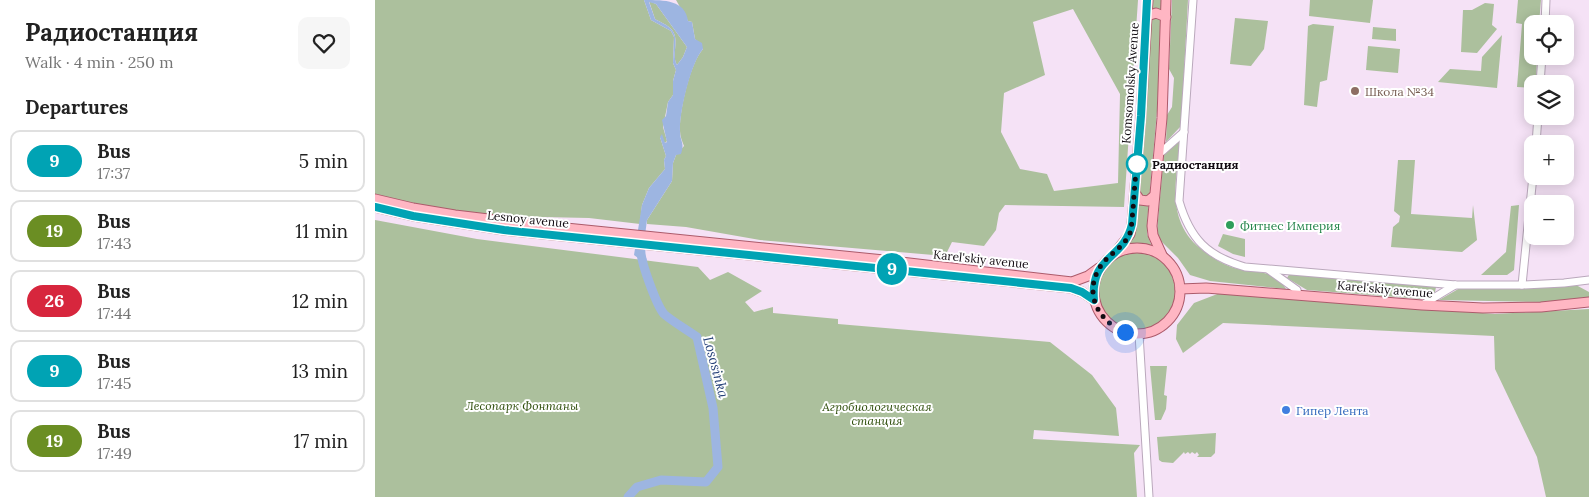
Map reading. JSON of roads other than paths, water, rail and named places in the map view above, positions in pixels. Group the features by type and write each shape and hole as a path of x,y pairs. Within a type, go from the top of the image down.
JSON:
{"main road":[{"name":"Komsomolsky Avenue","path":"1115,253 1130,234 1141,116 1147,0"},
{"path":"1161,255 1153,235 1152,226 1162,118 1166,0"},
{"path":"1147,16 1156,13 1166,17"},
{"path":"1135,193 1140,200 1148,201 1154,196"},
{"name":"Lesnoy avenue","path":"375,199 413,208 565,232"},
{"name":"Lesnoy avenue","path":"375,207 443,222 565,232 738,250"},
{"path":"1128,248 1152,250 1161,255 1173,266 1178,277 1179,301 1174,313 1162,326 1139,334 1125,332 1111,326 1099,312 1094,300 1094,281 1099,268 1115,253 1128,248"},
{"name":"Karel'skiy avenue","path":"738,250 1072,282 1088,276 1099,268"},
{"name":"Karel'skiy avenue","path":"884,265 1071,288 1082,292 1094,300"},
{"name":"Karel'skiy avenue","path":"1180,289 1206,288 1422,305 1492,308 1541,307 1589,302"}],"street":[{"path":"1193,0 1179,201 1188,227 1202,245 1224,260 1245,267 1267,269 1456,285 1522,285 1589,280"},
{"path":"1545,15 1546,0"},
{"path":"1159,154 1184,132"},
{"path":"1522,285 1532,185"},
{"path":"1267,269 1297,290 1298,294"},
{"path":"1580,282 1589,288"},
{"path":"1422,305 1456,285"},
{"path":"1139,334 1149,497"}],"water":[{"path":"644,0 666,1 678,5 683,9 688,21 692,22 695,39 702,43 703,49 694,65 684,101 680,123 683,147 681,154 676,155 673,163 672,181 647,220 643,251 647,260 634,255 642,205 649,188 665,169 664,160 666,156 660,137 662,134 665,143 667,142 662,120 666,116 668,102 673,95 673,81 676,70 673,63 674,37 671,31 651,20","holes":["649,2 656,4 687,47 677,65 675,61 676,43 674,34 672,30 655,19"]}],"waterway":[{"name":"Lososinka","path":"628,497 637,487 661,480 706,482 718,467 713,408 697,337 664,314 653,293 641,254 641,248"}],"place":[{"name":"Школа №34","path":"1355,91"},
{"name":"Радиостанция","path":"1137,164"},
{"name":"Фитнес Империя","path":"1230,225"},
{"name":"Гипер Лента","path":"1286,410"}],"park label":[{"name":"Лесопарк Фонтаны","path":"522,405"},
{"name":"Агробиологическая станция","path":"877,413"}]}
